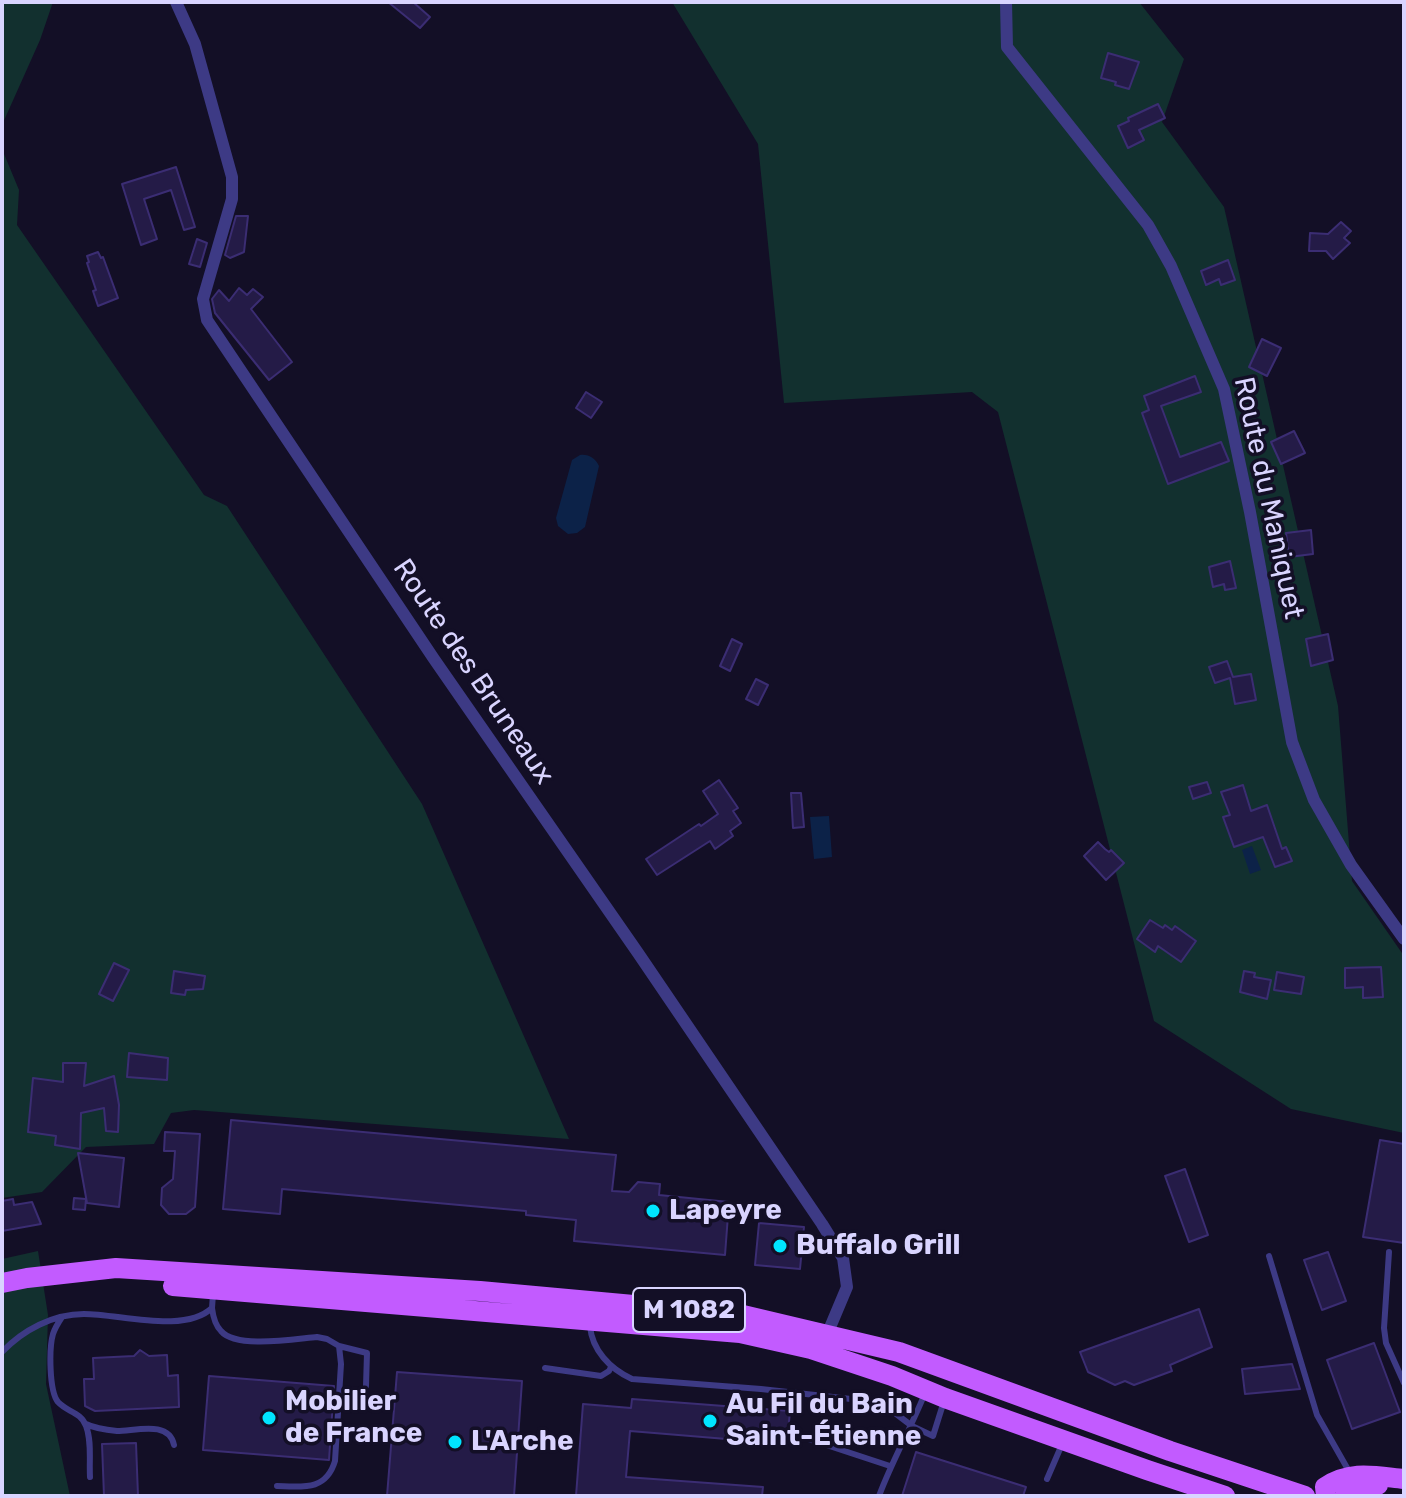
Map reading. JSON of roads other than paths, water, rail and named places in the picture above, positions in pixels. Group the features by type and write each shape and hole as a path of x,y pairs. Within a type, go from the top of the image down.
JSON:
{"main road":[{"name":"M 1082","path":"2,1283 65,1275 740,1333 811,1349 1225,1496"},
{"name":"M 1082","path":"213,1290 480,1291 743,1315 899,1352 1170,1451 1298,1494"},
{"path":"935,1394 942,1368"},
{"path":"1298,1494 1324,1493 1337,1479 1352,1476 1404,1481"},
{"path":"1345,1496 1368,1485 1404,1481"},
{"path":"1399,1496 1404,1490"}],"street":[{"name":"Route des Bruneaux","path":"176,2 195,44 232,177 232,199 203,299 207,320 442,671 646,965 843,1258 847,1287 829,1335"},
{"name":"Route du Maniquet","path":"1006,2 1007,47 1148,225 1171,266 1224,389 1292,742 1314,800 1328,826 1351,865 1404,939"},
{"path":"811,1349 829,1335"}],"lane":[{"path":"1389,1252 1384,1328 1386,1343 1403,1378"},
{"path":"1269,1256 1317,1415 1352,1476"},
{"path":"2,1352 40,1323 62,1317 82,1314 177,1322 200,1317 213,1290"},
{"path":"213,1290 213,1319 229,1337 239,1340 317,1337 367,1353 366,1386"},
{"path":"62,1317 54,1330 51,1344 54,1395 59,1403 97,1429 160,1429 173,1438 174,1445"},
{"path":"590,1320 590,1330 600,1354 611,1367 632,1379 869,1401 887,1407 912,1426 933,1436 935,1394"},
{"path":"277,1486 305,1487 320,1483 331,1473 335,1461 341,1364 339,1346"},
{"path":"545,1368 601,1376 611,1367"},
{"path":"879,1496 890,1466 912,1426 935,1394"},
{"path":"86,1424 90,1477"},
{"path":"796,1435 890,1466"},
{"path":"1047,1479 1063,1440"}],"water":[{"path":"580,455 591,457 599,466 585,527 577,533 568,534 558,526 556,518 572,460"},
{"path":"829,816 832,857 814,859 810,817"},
{"path":"1252,846 1261,870 1250,874 1242,850"}],"place":[{"name":"Lapeyre","path":"653,1211"},
{"name":"Buffalo Grill","path":"780,1246"},
{"name":"Mobilier de France","path":"269,1418"},
{"name":"Au Fil du Bain Saint-Étienne","path":"710,1421"},
{"name":"L'Arche","path":"455,1442"}]}
